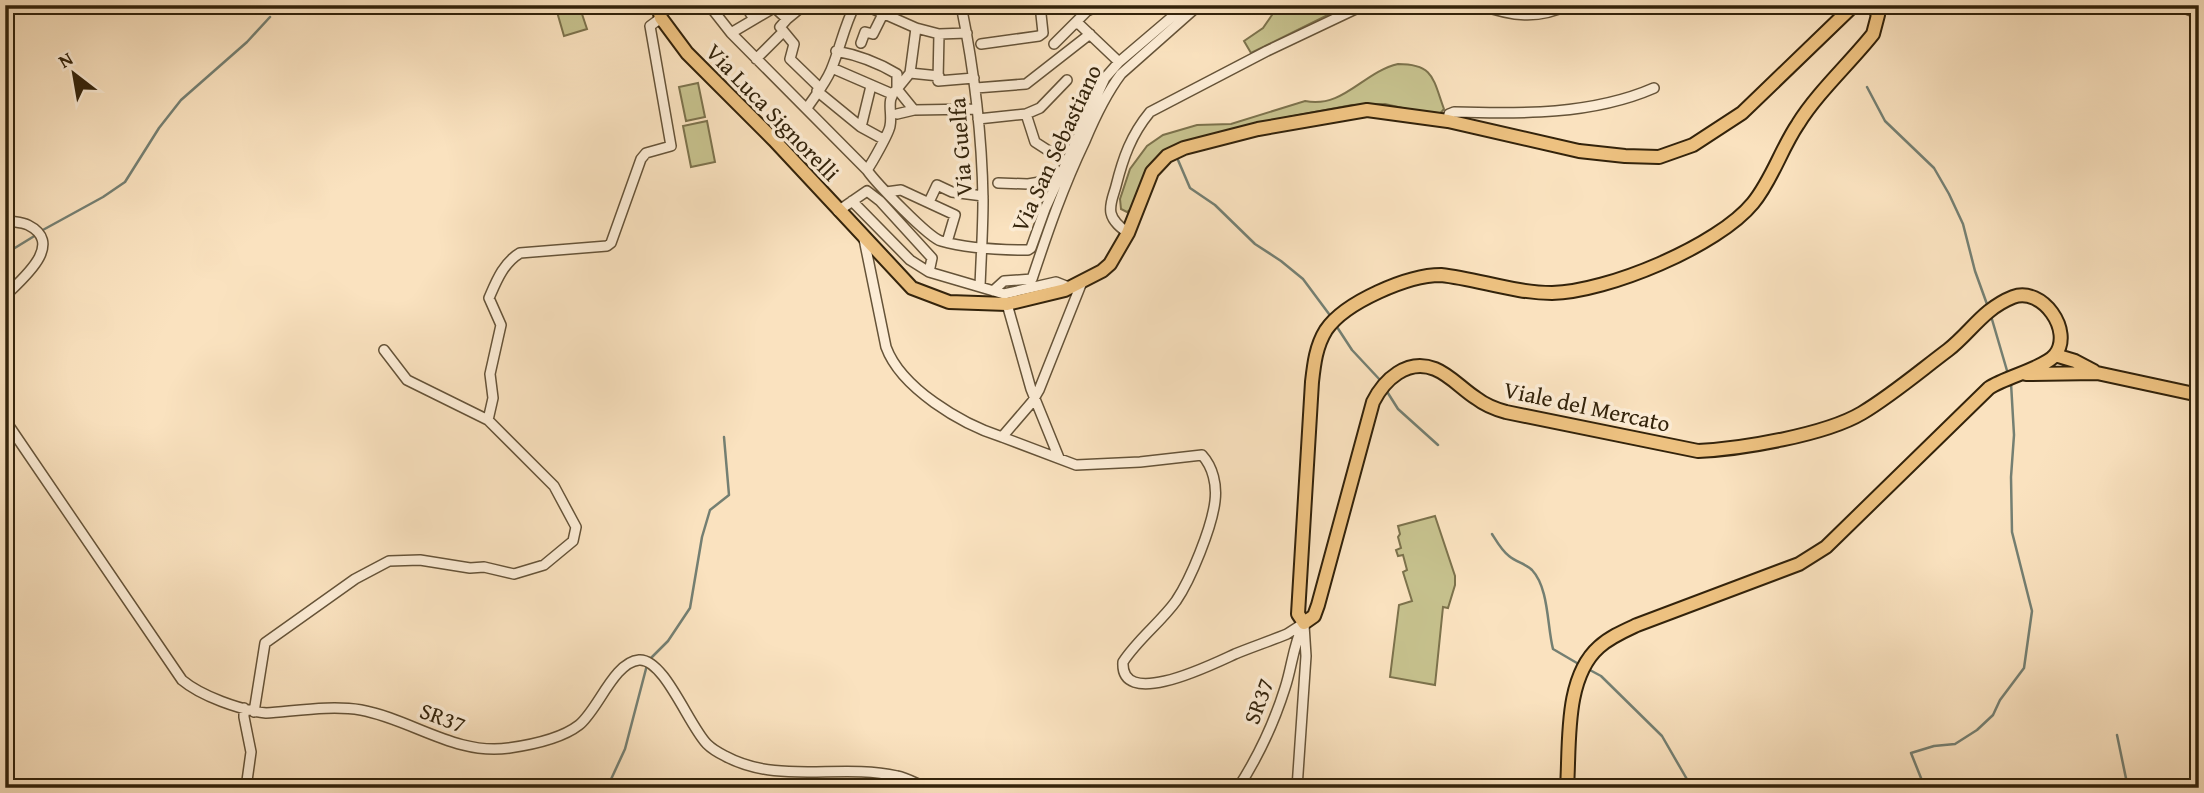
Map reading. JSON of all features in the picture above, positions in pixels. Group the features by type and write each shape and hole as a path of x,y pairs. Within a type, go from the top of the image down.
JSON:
{"main road":[{"path":"838,211 912,288 949,302 1007,304 1077,285 1110,264 1128,233 1152,172 1167,156 1184,148 1258,129 1353,111 1379,110 1448,121 1579,150 1610,155 1659,157 1703,139 1741,113 1854,5"},
{"path":"1304,623 1298,614 1311,382 1316,352 1333,322 1350,308 1374,295 1432,275 1450,276 1525,292 1572,291 1648,268 1710,238 1731,225 1753,204 1798,123 1873,34 1878,15 1872,5"},
{"name":"Via Luca Signorelli","path":"659,12 687,53 774,140 838,211"},
{"name":"Viale del Mercato","path":"1304,623 1314,616 1318,605 1373,402 1381,386 1399,371 1428,367 1478,400 1495,409 1517,415 1698,451 1723,450 1833,426 1863,413 1951,347 1982,315 2016,296 2028,296 2049,308 2066,346 2089,371"},
{"path":"1567,788 1578,677 1598,648 1637,625 1799,564 1826,547 1973,401 2001,380 2041,365 2055,355 2060,332"},
{"path":"2055,355 2067,365 2199,395"},
{"path":"2017,374 2089,371"}],"street":[{"path":"709,5 756,59 886,192 939,241 981,248"},
{"path":"746,5 754,19"},
{"path":"804,5 780,27 794,44 790,59 818,90 861,127 883,139"},
{"path":"811,113 818,90 832,68 855,5"},
{"path":"864,5 916,28 939,34 967,33"},
{"name":"Via Guelfa","path":"961,5 967,33 974,45 976,109 983,183 980,287"},
{"path":"974,45 1039,36 1043,33 1040,5"},
{"path":"1054,44 1087,11 1100,5"},
{"name":"Via San Sebastiano","path":"981,248 1031,248 1058,179 1105,78 1119,62 1186,5"},
{"path":"993,290 1004,281 1032,279 1058,199 1099,109 1121,74 1199,5"},
{"path":"1128,233 1114,220 1111,205 1124,155 1136,130 1150,113 1267,51 1364,5"},
{"path":"1481,5 1520,16 1545,15 1568,5"},
{"path":"2176,5 2199,14"},
{"path":"731,33 773,9 787,19"},
{"path":"488,420 493,398 489,374 501,325 489,298 498,277 512,257 520,253 607,246 611,243 641,159 646,153 671,146 650,26 659,12"},
{"path":"862,43 865,32 873,34 883,14"},
{"path":"1074,23 1079,24 1119,62"},
{"path":"894,91 909,73 916,28"},
{"path":"756,59 783,32"},
{"path":"939,34 938,80 974,78"},
{"path":"975,88 1026,84 1090,34"},
{"path":"836,51 858,54 897,74 889,106 890,130 867,170"},
{"path":"832,68 871,86 894,91 914,110"},
{"path":"909,73 939,76"},
{"path":"978,119 1026,114 1040,107 1068,79"},
{"path":"861,127 871,86"},
{"path":"1448,121 1449,114 1454,112 1506,113 1571,109 1630,98 1654,88"},
{"path":"897,114 914,110 976,109"},
{"path":"1026,114 1035,142 1066,162"},
{"path":"998,183 1028,184 1058,179"},
{"path":"929,202 937,185 952,192 983,196"},
{"path":"886,192 899,189 955,215 947,242"},
{"path":"838,211 867,191 880,201 932,258 929,272"},
{"path":"852,201 910,260 929,272 1004,294 1056,282 1077,285 1035,398 1002,438"},
{"path":"5,220 28,225 41,238 43,250 37,262 5,296"},
{"path":"864,239 886,347 893,363 902,375 944,409 988,433 1076,465 1202,455 1207,461 1214,478 1215,500 1187,584 1174,603 1134,645 1123,662 1122,669 1128,680 1145,684 1170,680 1287,634 1304,623 1306,656 1297,788"},
{"path":"1007,304 1035,398 1059,460"},
{"path":"254,712 265,643 355,579 389,561 420,560 514,573 544,565 573,541 576,527 554,486 488,420 408,380 383,350"},
{"name":"SR37","path":"5,420 182,680 201,692 254,712 359,710 400,721 458,745 484,750 508,749 564,734 578,726 586,719 619,672 628,664 647,662 661,672 691,723 708,745 746,766 780,772 874,773 899,776 926,788"},
{"name":"SR37","path":"1238,788 1263,744 1277,712 1286,687 1295,643 1304,623"},
{"path":"244,708 251,752 246,788"}],"shaded area":[{"path":"555,5 579,5 587,29 564,36"},
{"path":"1273,5 1348,5 1251,53 1244,41 1263,28 1274,12"},
{"path":"1398,64 1419,67 1430,75 1444,109 1438,116 1385,104 1352,105 1288,117 1182,143 1131,209 1127,212 1121,209 1120,199 1130,169 1147,146 1163,135 1197,125 1231,124 1305,101 1331,100 1374,74"},
{"path":"698,83 705,117 686,121 679,87"},
{"path":"707,121 715,162 691,167 683,126"},
{"path":"1435,516 1455,576 1455,585 1448,608 1443,607 1435,685 1390,677 1399,605 1412,601 1403,572 1407,570 1403,555 1398,556 1396,550 1401,548 1398,526"}],"waterway":[{"path":"41,231 125,182 159,128 181,100 247,42 270,17"},
{"path":"1867,87 1885,121 1934,168 1949,194 1963,224 1988,307"},
{"path":"1178,160 1190,188 1215,205 1255,244 1303,279 1332,318"},
{"path":"5,254 36,235"},
{"path":"1991,316 2008,374"},
{"path":"1335,324 1352,350 1381,381"},
{"path":"1925,788 1911,753 1934,746 1955,744 1977,730 1993,715 2000,700 2024,668 2032,611 2012,532 2011,477 2014,435 2011,383"},
{"path":"1386,390 1398,409 1438,445"},
{"path":"650,659 668,641 690,608 702,537 710,510 729,495 724,437"},
{"path":"1492,534 1506,554 1530,568 1538,578 1545,597 1553,649 1582,666"},
{"path":"607,788 625,749 647,665"},
{"path":"1588,669 1601,676 1662,736 1692,788"},
{"path":"2117,735 2128,788"}]}
